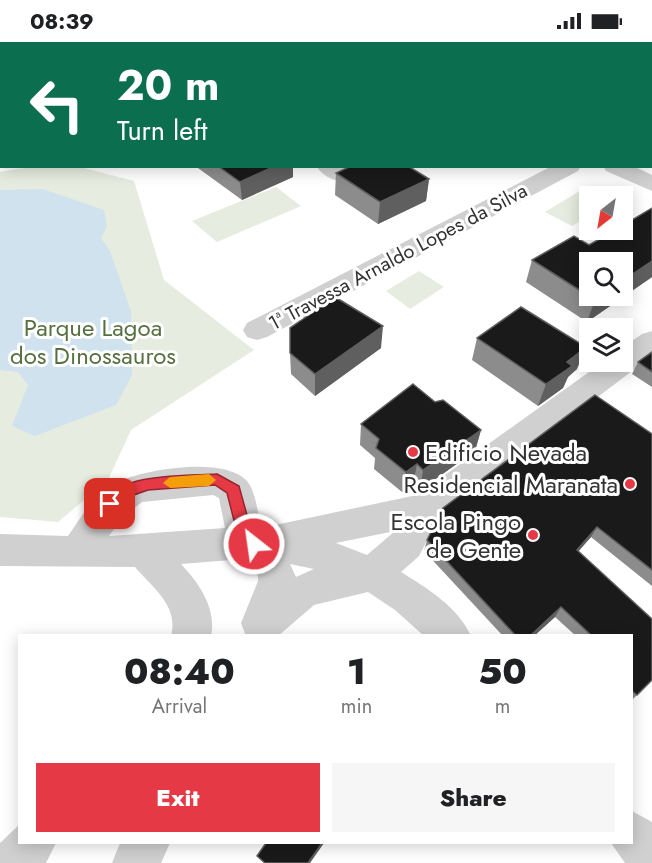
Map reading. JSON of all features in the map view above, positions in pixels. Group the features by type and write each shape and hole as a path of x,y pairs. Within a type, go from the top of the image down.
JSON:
{"street":[{"name":"1ª Travessa Arnaldo Lopes da Silva","path":"257,330 566,168"},
{"path":"618,168 652,184"},
{"path":"0,550 143,551 250,544 354,525 427,507 652,341"},
{"path":"78,552 110,504 126,491 147,484 217,480 234,490 250,544 276,568 278,579 258,630"},
{"path":"258,630 300,593 318,585 370,575 406,545 427,507"},
{"path":"250,544 300,549 370,575 410,597 449,634"},
{"path":"143,551 181,594 191,611 194,630 192,634"},
{"path":"633,836 652,858"},
{"path":"15,863 31,844"},
{"path":"136,863 146,844"}],"green space":[{"name":"Parque Lagoa dos Dinossauros","path":"25,168 84,168 134,181 164,280 254,350 131,430 108,480 58,522 0,517 0,172"},
{"path":"276,187 301,206 217,242 192,221"},
{"path":"579,191 579,222 572,226 545,212"},
{"path":"419,271 444,287 410,309 386,291"}],"water":[{"path":"43,189 104,210 107,226 101,238 110,251 131,311 132,375 116,405 35,436 12,426 28,385 18,372 0,370 0,190"}],"building":[{"path":"221,168 271,168 240,182"},
{"path":"347,168 411,168 429,179 380,202 336,173"},
{"path":"652,208 652,261 633,274 633,252 579,252 579,290 532,260 574,236 589,245 598,240 633,240 633,219"},
{"path":"335,297 383,326 315,374 290,353 290,328"},
{"path":"521,307 579,343 579,353 567,362 572,366 546,384 477,338"},
{"path":"652,352 652,372 638,362"},
{"path":"413,384 435,402 443,400 481,430 423,470 417,464 406,472 376,448 379,439 361,424"},
{"name":"Escola Pingo de Gente","path":"595,395 652,434 652,570 597,527 577,550 652,619 652,680 637,695 633,692 633,634 590,634 561,607 532,634 514,634 427,540 443,508"},
{"path":"265,844 321,844 308,863 265,863 257,856"}],"slow traffic":[{"path":"170,483 209,480"}],"place":[{"name":"Edificio Nevada","path":"413,452"},
{"name":"Residencial Maranata","path":"630,484"},
{"name":"Escola Pingo de Gente","path":"533,535"}],"route":[{"path":"110,504 126,491 147,484 217,480 234,490 247,543 254,544"}]}
